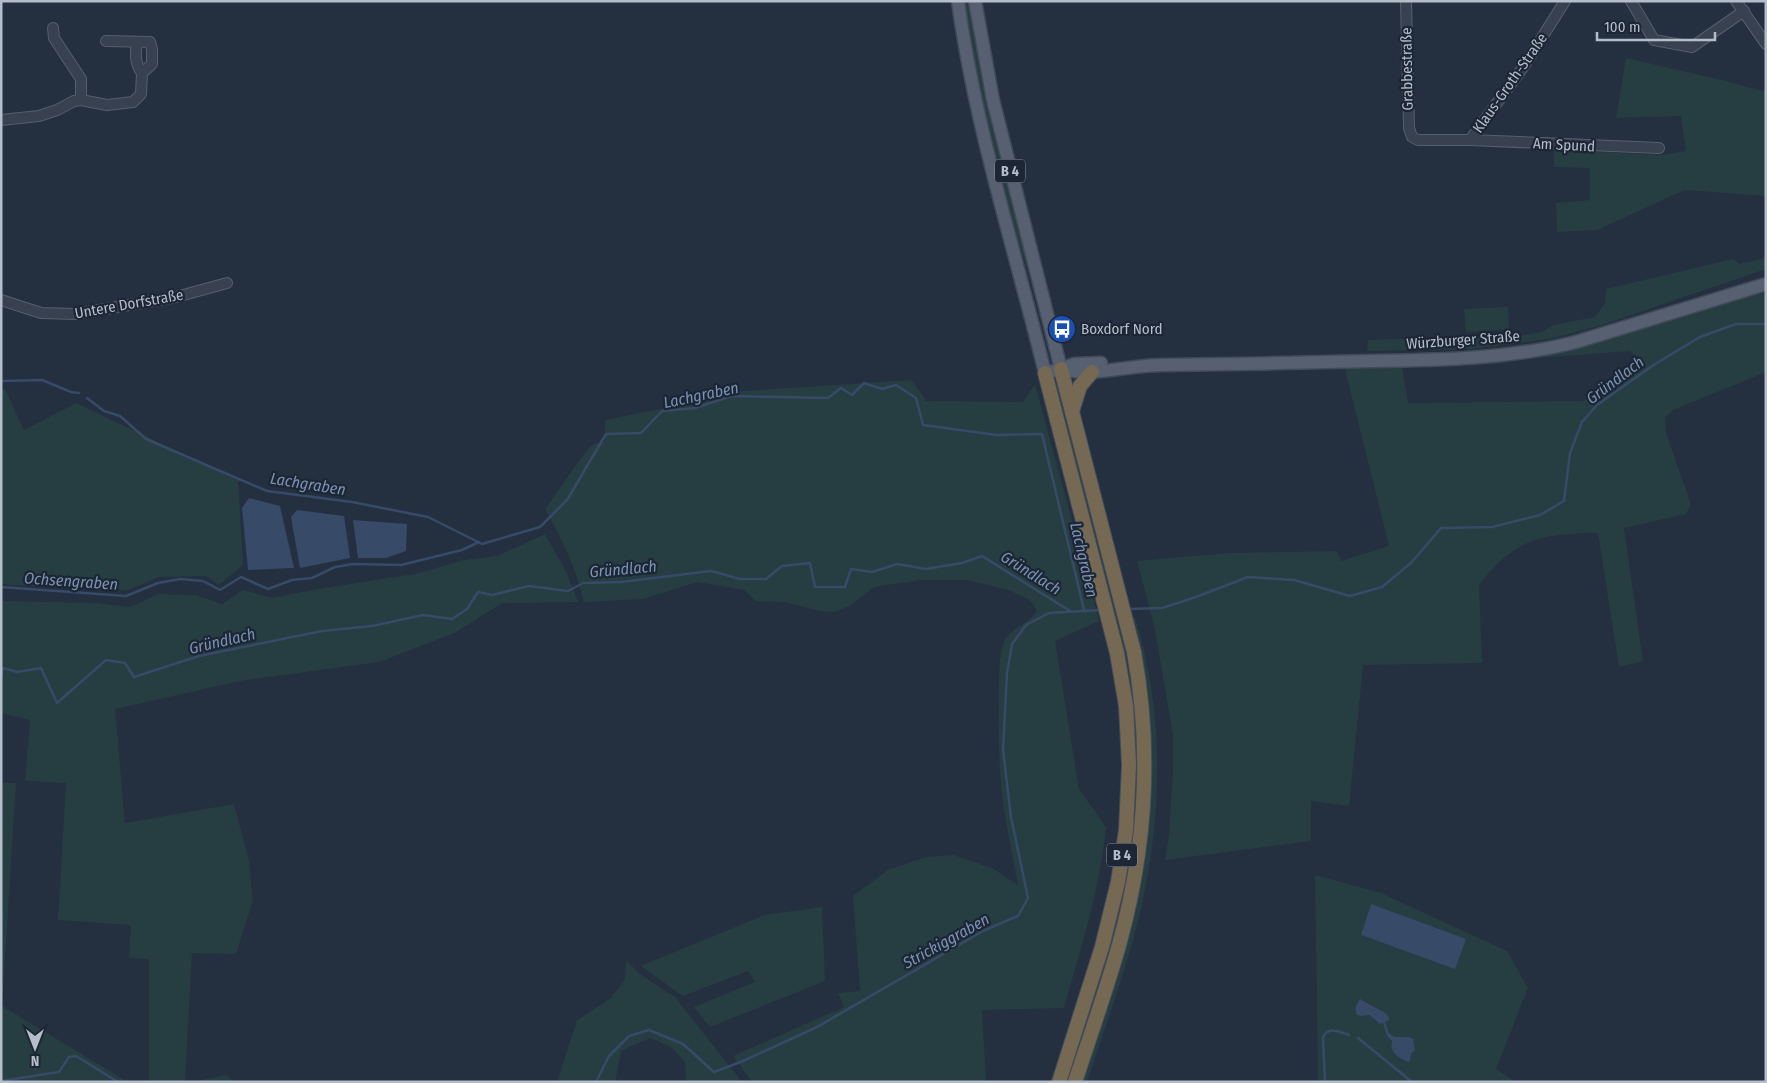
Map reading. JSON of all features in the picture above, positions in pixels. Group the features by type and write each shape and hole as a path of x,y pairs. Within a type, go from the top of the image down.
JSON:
{"highway":[{"name":"B 4","path":"1061,369 1126,619 1136,664 1144,726 1145,779 1142,826 1132,891 1119,946 1075,1082"},
{"path":"1072,412 1080,386 1092,372"},
{"name":"B 4","path":"1045,373 1105,602 1122,679 1127,720 1129,779 1126,830 1118,882 1102,947 1059,1082"}],"main road":[{"name":"B 4","path":"958,1 988,151 1045,373"},
{"name":"B 4","path":"975,1 993,100 1061,369"},
{"name":"Würzburger Straße","path":"1061,369 1077,373 1154,365 1438,360 1525,352 1587,339 1766,284"},
{"name":"Würzburger Straße","path":"1045,373 1074,364 1131,363 1154,365"}],"street":[{"name":"Grabbestraße","path":"1406,1 1408,128 1412,137"},
{"name":"Klaus-Groth-Straße","path":"1412,137 1418,140 1470,140 1524,66 1565,1"},
{"path":"1631,1 1654,40 1692,47 1744,12"},
{"path":"1736,1 1766,44"},
{"path":"53,28 54,38 81,79 82,100"},
{"path":"106,41 150,42 152,64 142,74"},
{"path":"1,120 39,116 57,110 74,101 82,100 107,105 133,102 141,94 142,74 138,67 135,53 137,42"},
{"name":"Am Spund","path":"1470,140 1659,148"},
{"name":"Untere Dorfstraße","path":"1,300 41,313 76,314 176,297 228,283"}],"green space":[{"path":"963,1 971,1 1052,352 1049,353 1030,278 1009,213 994,157 975,70"},
{"path":"1626,58 1766,92 1766,196 1685,190 1597,230 1557,232 1556,203 1590,200 1590,168 1554,167 1554,150 1663,155 1686,151 1681,116 1616,118"},
{"path":"1766,258 1766,269 1602,325 1550,339 1472,349 1367,351 1368,340 1513,337 1542,332 1553,325 1595,317 1605,303 1606,289 1733,259 1739,264"},
{"path":"1766,293 1766,372 1673,410 1665,418 1666,433 1691,504 1686,514 1624,528 1643,661 1619,667 1598,533 1560,535 1531,542 1517,548 1505,557 1479,585 1482,663 1363,665 1349,806 1311,801 1311,841 1165,860 1169,835 1173,735 1154,625 1137,561 1228,553 1337,551 1341,561 1389,546 1345,369 1402,367 1408,403 1583,401 1619,376 1636,356 1630,351 1537,358 1738,298"},
{"path":"1508,307 1509,329 1466,332 1464,309"},
{"path":"1057,377 1133,666 1141,779 1127,897 1070,1082 1064,1082 1096,983 1134,759 1055,383"},
{"path":"912,380 926,401 1023,402 1035,384 1099,621 1055,641 1079,789 1106,827 1095,896 1064,1008 982,1010 986,1082 752,1082 733,1056 844,1007 838,993 860,991 853,896 888,870 925,857 954,855 992,868 1018,885 1006,822 999,760 1000,664 1003,645 1008,635 1030,619 1037,610 1031,601 1009,590 967,580 919,580 874,587 850,606 834,612 820,611 785,602 755,601 745,590 697,582 643,599 584,602 568,554 545,509 584,454 593,444 605,441 605,420 724,396 729,392"},
{"path":"5,389 24,430 76,403 238,480 243,565 219,585 206,576 159,577 129,590 8,585 1,583 1,390"},
{"path":"545,534 567,573 578,602 502,603 455,633 379,662 240,681 115,709 125,823 234,804 249,861 253,900 236,954 192,953 185,1082 149,1082 149,959 129,958 131,925 58,920 66,783 25,781 30,720 1,713 1,600 94,603 130,607 158,594 196,595 222,604 243,590 272,598 415,574 464,560 497,556"},
{"path":"1135,618 1145,656 1152,695 1156,734 1156,813 1145,891 1136,930 1087,1082 1079,1082 1147,834 1131,619"},
{"path":"1,783 16,783 2,1006 128,1082 1,1082"},
{"path":"1315,875 1381,893 1507,951 1528,988 1496,1069 1516,1082 1318,1082","holes":["1371,904 1455,968 1361,935","1363,1000 1381,1010 1387,1021 1376,1022 1369,1015","1390,1033 1395,1037 1409,1037 1408,1062 1398,1057 1393,1047"]},
{"path":"822,907 825,981 710,1027 694,1007 755,982 748,971 683,996 641,966 764,915"},
{"path":"626,960 641,975 675,997 742,1082 686,1082 685,1062 671,1047 650,1038 621,1051 615,1082 557,1082 577,1020 611,998 625,979"},
{"path":"227,1075 234,1082 192,1082"}],"water":[{"path":"249,498 280,506 294,568 248,570 242,508"},
{"path":"297,510 344,516 350,558 300,568 291,517"},
{"path":"353,520 407,524 406,551 386,558 358,558"},
{"path":"1371,904 1466,939 1455,969 1361,935"},
{"path":"1360,999 1384,1012 1389,1017 1389,1020 1380,1024 1369,1015 1357,1015 1356,1007"},
{"path":"1387,1032 1395,1037 1409,1037 1413,1039 1415,1050 1411,1054 1410,1061 1401,1059 1393,1052 1392,1041 1386,1034"}],"waterway":[{"name":"Gründlach","path":"1128,609 1162,608 1248,577 1294,580 1350,596 1382,587 1411,563 1441,528 1492,527 1540,515 1564,501 1570,453 1582,422 1597,405 1652,366 1700,337 1736,324 1766,324"},
{"name":"Lachgraben","path":"1,381 42,380 71,392 79,393"},
{"name":"Lachgraben","path":"87,398 104,411 120,416 146,439 267,491 352,502 428,517 482,544 540,527 567,500 606,434 641,433 662,411 695,408 732,396 828,398 841,388 852,395 864,383 882,389 896,385 916,398 923,425 997,435 1042,434 1084,610"},
{"name":"Ochsengraben","path":"1,587 126,596 158,583 180,579 203,581 220,590 241,577 268,589 292,580 312,578 335,567 353,564 401,565 462,550 479,542"},
{"name":"Gründlach","path":"1,677 3,668 17,672 41,668 57,703 106,660 125,663 134,677 199,656 322,631 372,626 423,615 452,619 467,609 478,592 492,595 529,586 568,591 583,583 621,582 711,571 740,579 766,579 782,566 810,563 815,587 845,587 851,569 872,572 897,564 926,569 962,563 982,556 1070,611"},
{"name":"Strickiggraben","path":"596,1082 609,1056 629,1036 649,1030 683,1044 714,1072 743,1061 817,1027 983,931 1018,916 1028,898 1011,817 1003,750 1007,673 1012,644 1026,625 1049,613 1102,610"},
{"path":"1384,1022 1387,1032"},
{"path":"1325,1082 1323,1038 1325,1034 1334,1030 1349,1035"},
{"path":"1358,1038 1412,1082"},
{"path":"1,1081 59,1072 69,1057 76,1056 118,1082"}],"place":[{"name":"Boxdorf Nord","path":"1062,329"}]}
